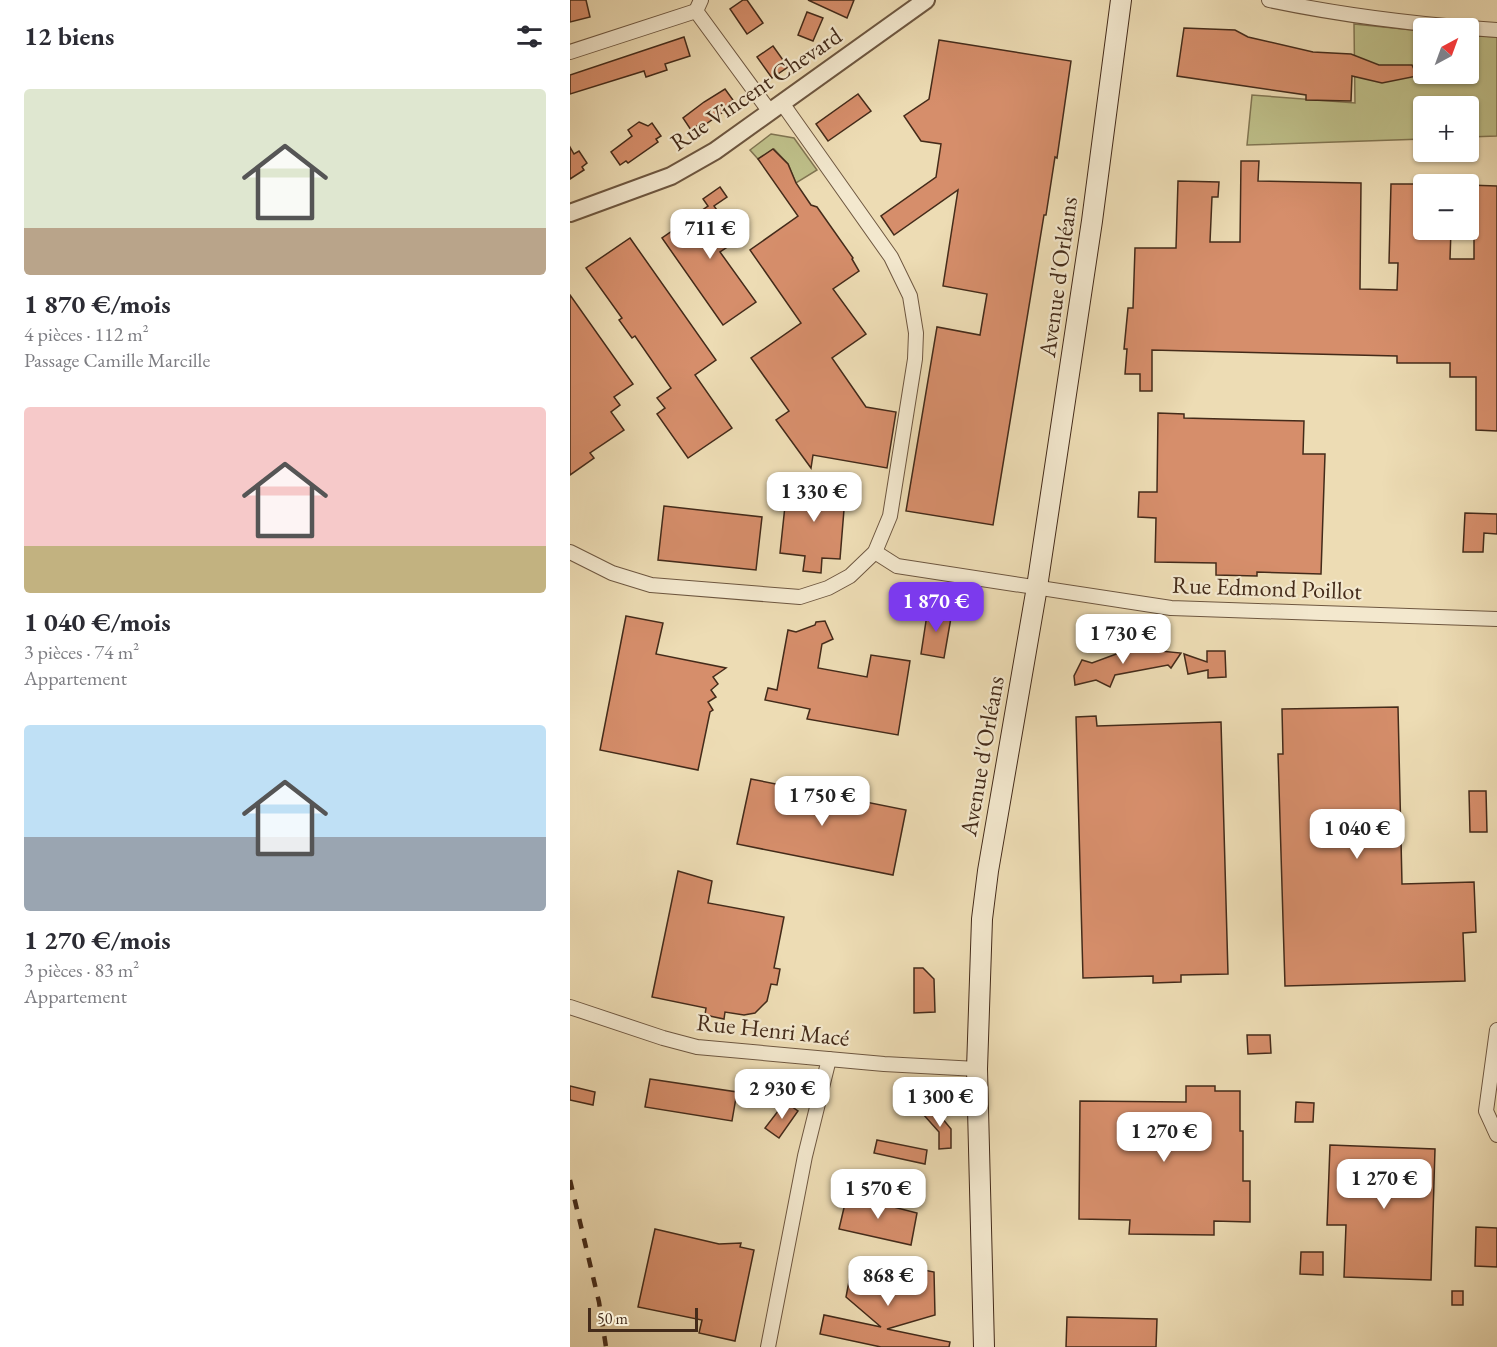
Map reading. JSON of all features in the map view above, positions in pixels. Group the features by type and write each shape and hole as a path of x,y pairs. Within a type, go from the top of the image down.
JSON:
{"main road":[{"name":"Avenue d'Orléans","path":"984,1347 977,1068 982,919 988,871 1037,586 1090,232 1121,0"}],"street":[{"name":"Rue Vincent Chevard","path":"570,213 671,176 715,151 926,0"},
{"path":"1269,0 1314,5 1435,26 1497,30"},
{"path":"570,52 698,6 891,257 910,296 916,333 915,359 890,516 875,552 850,576 828,588 800,597 651,585 612,573 570,552"},
{"name":"Rue Edmond Poillot","path":"875,552 897,566 1171,608 1497,619"},
{"name":"Rue Henri Macé","path":"570,1007 697,1047 884,1064 977,1068"},
{"path":"1497,1030 1486,1111 1497,1135"},
{"path":"768,1347 805,1156 829,1059"}],"green space":[{"path":"1354,24 1413,30 1413,84 1479,84 1479,36 1497,37 1497,136 1479,137 1479,96 1413,96 1413,139 1247,145 1252,95 1355,103"},
{"path":"771,134 794,138 817,170 796,183 788,164 774,149 758,159 750,150"}],"building":[{"path":"570,0 586,0 590,17 570,22"},
{"path":"743,0 747,0 763,23 747,34 730,9"},
{"path":"808,0 854,0 847,18"},
{"path":"807,12 823,18 813,41 798,35"},
{"path":"1184,28 1235,30 1248,37 1313,52 1351,54 1379,65 1412,65 1413,67 1413,77 1382,83 1352,76 1351,101 1306,100 1306,95 1177,76"},
{"path":"684,37 690,56 665,64 667,70 646,77 644,71 570,94 570,75"},
{"path":"939,40 1071,61 1057,158 1055,157 1046,215 1044,215 993,525 906,511 937,327 980,335 987,294 943,286 958,190 894,235 881,216 936,177 941,144 921,141 904,116 929,99"},
{"path":"773,46 788,67 772,78 757,57"},
{"path":"725,89 733,100 728,104 730,107 699,129 697,126 691,130 683,118"},
{"path":"858,94 871,111 828,141 816,124"},
{"path":"639,122 648,126 652,123 661,136 656,139 658,142 628,163 626,161 620,165 611,152 632,136 628,130"},
{"path":"570,147 574,154 579,151 587,163 582,167 584,170 570,179"},
{"path":"773,149 788,164 796,183 811,205 817,207 853,258 859,271 833,289 866,334 832,358 866,407 896,412 887,468 813,455 811,468 776,420 789,411 751,358 801,323 750,250 798,216 758,159"},
{"path":"1241,161 1259,161 1258,181 1361,183 1360,289 1397,290 1398,263 1389,263 1391,184 1413,184 1413,240 1451,240 1450,259 1474,259 1474,240 1479,240 1479,185 1497,186 1497,431 1476,430 1476,377 1450,377 1450,363 1397,363 1397,356 1152,350 1152,391 1140,391 1140,374 1125,374 1127,349 1124,349 1128,308 1133,308 1135,248 1176,248 1178,181 1219,182 1218,197 1212,197 1210,242 1240,242"},
{"path":"720,187 727,197 714,206 738,240 720,252 756,302 723,325 662,238 708,206 703,199"},
{"path":"630,238 716,360 695,375 732,428 688,458 657,414 665,408 657,398 671,388 635,336 632,338 619,320 622,318 586,268"},
{"path":"570,295 633,384 614,397 620,405 611,412 624,430 590,453 594,458 570,475"},
{"path":"1158,413 1184,414 1184,418 1304,421 1303,454 1325,454 1321,574 1257,572 1257,576 1216,575 1216,563 1155,562 1156,518 1138,517 1139,492 1157,492"},
{"path":"800,481 846,485 840,559 822,558 821,573 803,571 805,556 780,553 787,487 799,488"},
{"path":"664,506 762,517 756,570 658,560"},
{"path":"1465,513 1497,514 1497,534 1484,533 1483,552 1463,552"},
{"path":"928,608 952,612 944,658 921,654"},
{"path":"626,616 663,623 656,654 726,668 713,677 718,684 711,690 716,697 708,702 713,710 710,712 698,770 600,750"},
{"path":"825,621 833,639 822,644 818,668 867,677 871,655 910,661 898,735 807,719 810,709 765,700 768,688 777,690 788,630 796,632 815,625 816,622"},
{"path":"1140,649 1181,653 1171,668 1168,665 1115,675 1110,687 1096,680 1075,685 1074,676 1082,660 1092,663 1119,653"},
{"path":"1207,651 1225,651 1226,677 1208,678 1208,670 1188,674 1184,654 1207,662"},
{"path":"1398,707 1402,884 1474,882 1476,932 1463,933 1465,981 1285,986 1278,754 1283,754 1282,709"},
{"path":"1096,716 1097,726 1221,722 1228,974 1181,975 1181,982 1153,983 1153,976 1083,978 1076,717"},
{"path":"751,779 906,810 893,875 737,844"},
{"path":"1469,791 1486,791 1487,832 1470,832"},
{"path":"678,871 712,881 708,903 784,917 774,968 780,969 777,985 771,984 767,1001 755,1013 744,1015 725,1012 724,1019 705,1015 706,1008 652,997"},
{"path":"914,968 923,968 934,979 935,1012 914,1013"},
{"path":"1247,1035 1270,1035 1271,1053 1248,1054"},
{"path":"650,1079 737,1092 732,1121 645,1107"},
{"path":"570,1086 595,1092 593,1105 570,1100"},
{"path":"1186,1086 1215,1086 1215,1091 1240,1091 1243,1181 1250,1181 1250,1222 1214,1221 1214,1235 1129,1234 1130,1220 1079,1219 1080,1101 1186,1102"},
{"path":"785,1102 798,1111 779,1138 765,1128"},
{"path":"1296,1102 1314,1103 1313,1122 1295,1122"},
{"path":"932,1106 951,1129 951,1148 939,1149 939,1132 923,1114"},
{"path":"877,1140 927,1150 925,1164 874,1153"},
{"path":"1330,1145 1435,1149 1431,1280 1344,1277 1346,1225 1327,1225"},
{"path":"847,1195 917,1213 911,1245 839,1229"},
{"path":"1476,1227 1497,1228 1497,1267 1475,1266"},
{"path":"655,1229 719,1244 741,1243 740,1247 754,1250 735,1341 699,1333 702,1320 638,1307"},
{"path":"1301,1252 1323,1252 1323,1275 1300,1274"},
{"path":"890,1262 909,1262 914,1268 934,1272 935,1315 887,1329 950,1342 949,1347 881,1347 820,1334 824,1315 881,1327 846,1297 851,1271 865,1274"},
{"path":"1452,1291 1463,1291 1463,1305 1452,1305"},
{"path":"1067,1317 1157,1319 1156,1347 1066,1347"}],"railway":[{"path":"570,1180 599,1302 606,1347"}]}
